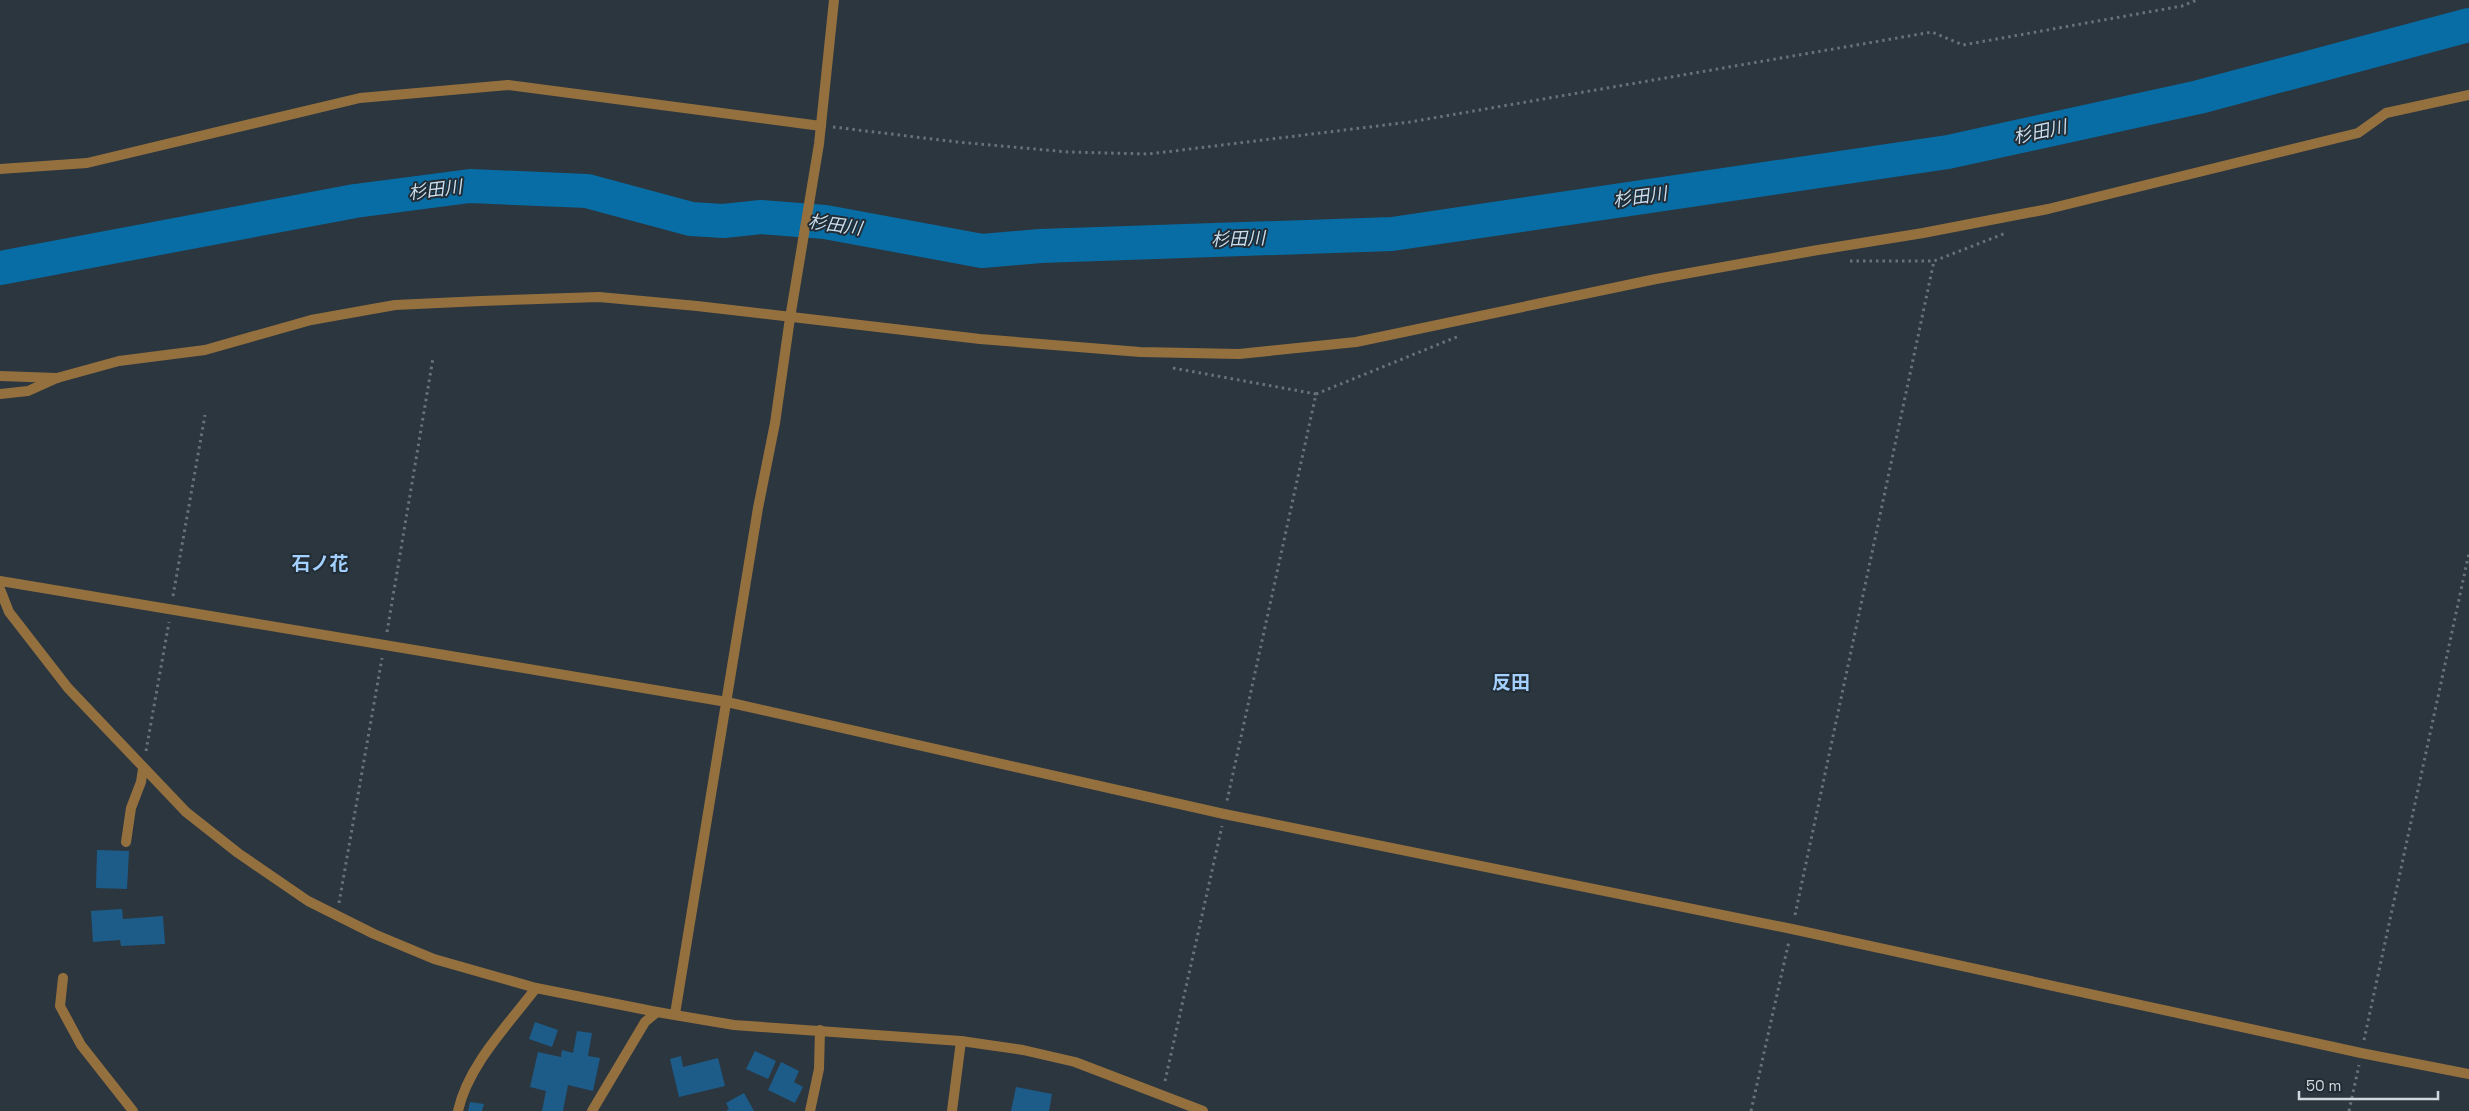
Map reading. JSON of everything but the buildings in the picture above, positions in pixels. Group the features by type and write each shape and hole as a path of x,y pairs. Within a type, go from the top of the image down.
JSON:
{"street":[{"path":"675,1014 757,518 775,423 790,318 819,144 834,0"},
{"path":"0,169 87,163 360,98 508,85 821,126"},
{"path":"0,394 28,391 57,378 119,360 205,350 312,320 395,305 599,297 697,306 980,339 1140,352 1239,354 1356,342 1656,279 1812,251 1923,234 2048,209 2358,133 2386,113 2469,95"},
{"path":"0,376 57,378"},
{"path":"0,581 727,702 1224,814 1792,929 2361,1053 2469,1074"},
{"path":"0,589 9,612 79,701 186,812 238,854 308,902 374,934 434,959 536,988 657,1012 734,1025 961,1041 1023,1050 1075,1062 1200,1110"},
{"path":"126,842 131,808 141,782 143,769"},
{"path":"63,978 60,1006 81,1044 133,1111"},
{"path":"458,1111 462,1095 486,1054 536,988"},
{"path":"592,1111 646,1022 657,1012"},
{"path":"810,1111 819,1068 820,1030"},
{"path":"952,1111 961,1041"}],"path":[{"path":"821,126 957,142 1068,152 1150,154 1410,122 1932,32 1963,44 2182,6 2197,0"},
{"path":"1844,260 1934,261 2012,231"},
{"path":"1751,1111 1792,929 1934,261"},
{"path":"1169,368 1316,394 1460,336"},
{"path":"1162,1094 1316,394"},
{"path":"143,769 205,415"},
{"path":"2349,1111 2469,553"}],"waterway":[{"name":"杉田川","path":"0,268 355,201 470,186 587,191 691,219 723,221 761,217 825,222 982,251 1040,246 1392,234 1948,152 2199,97 2469,25"}],"district":[{"name":"石ノ花","path":"320,563"},
{"name":"反田","path":"1511,682"}]}
